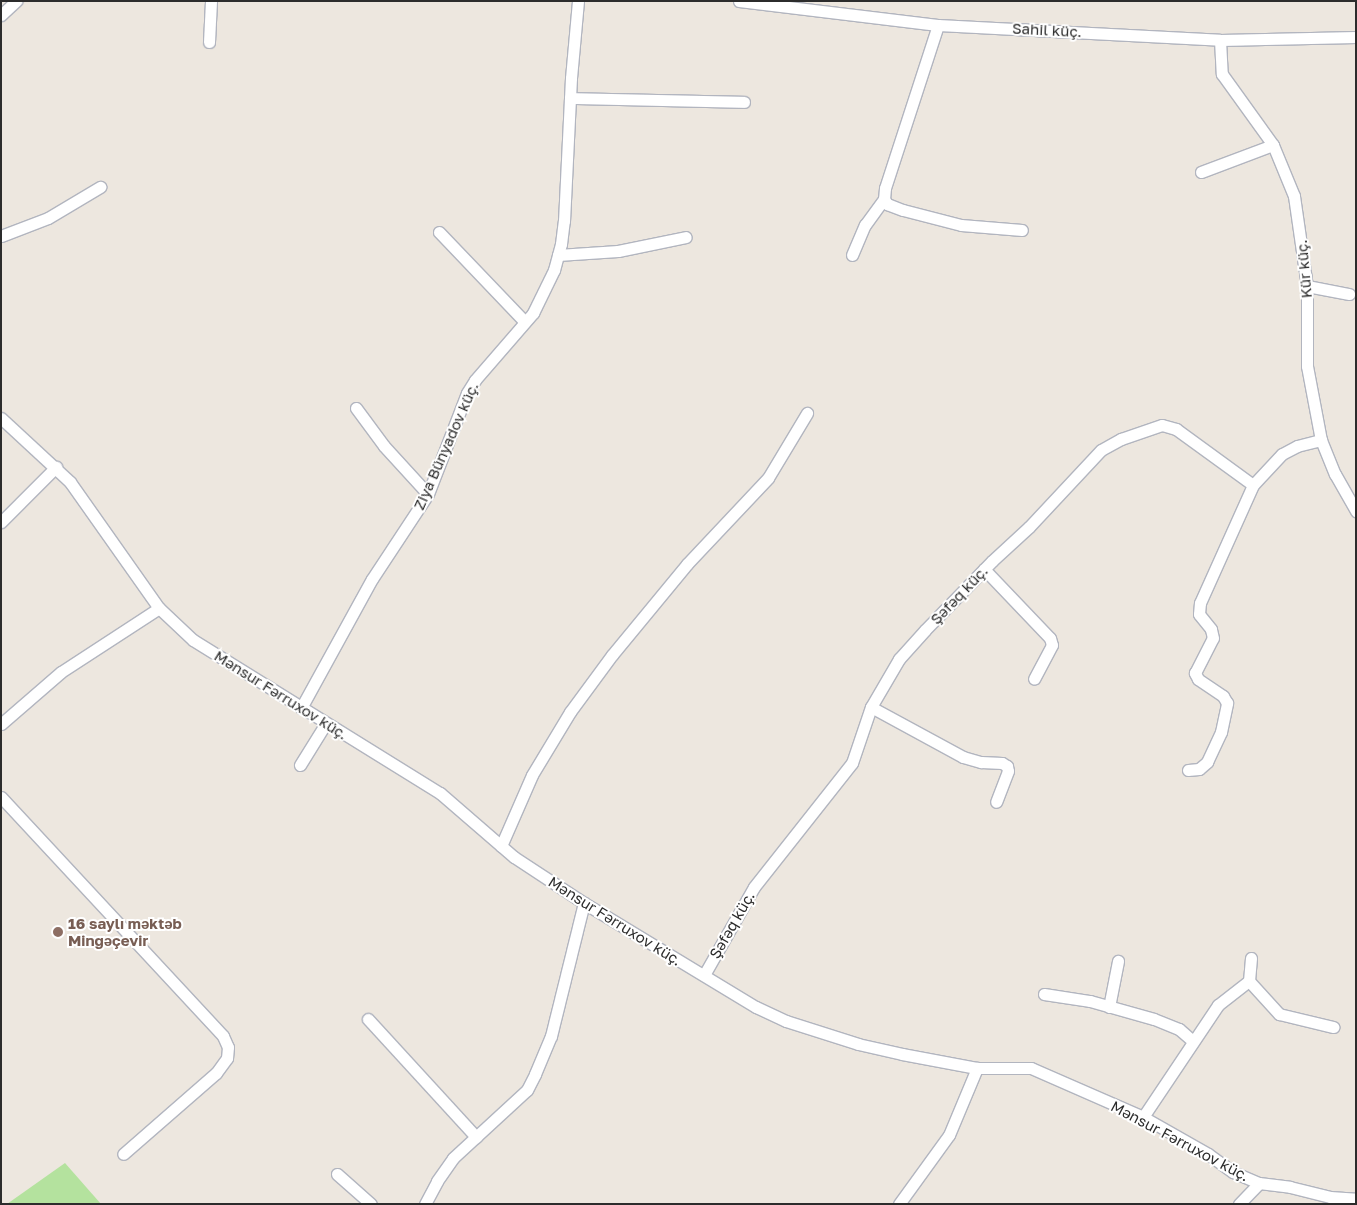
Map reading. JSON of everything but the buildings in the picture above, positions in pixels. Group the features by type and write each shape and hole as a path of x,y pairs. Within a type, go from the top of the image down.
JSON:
{"street":[{"path":"1,15 16,1"},
{"path":"209,42 211,1"},
{"name":"Ziya Bünyadov küç.","path":"301,708 372,579 428,494 467,393 475,380 525,322 541,300 558,256 564,221 570,98 578,1"},
{"name":"Sahil küç.","path":"738,1 793,4 938,24 1220,40 1356,37"},
{"path":"852,255 866,225 884,199 885,188 938,24"},
{"name":"Kür küç.","path":"1220,40 1222,74 1273,145 1294,196 1307,286 1307,366 1321,440 1335,474 1356,511"},
{"path":"570,98 744,102"},
{"path":"1201,172 1273,145"},
{"path":"1,236 48,218 100,187"},
{"path":"884,199 887,204 903,210 962,226 1022,230"},
{"path":"439,232 525,322"},
{"path":"558,256 618,251 686,237"},
{"path":"1307,286 1349,294"},
{"path":"356,408 384,446 428,494"},
{"path":"501,846 532,775 570,712 612,655 687,564 768,478 807,413"},
{"name":"Mənsur Fərruxov küç.","path":"1,418 56,467 102,525 160,608 193,640 440,793 514,858 584,903 756,1007 786,1021 858,1044 977,1068 1031,1068 1143,1117 1208,1154 1233,1172 1259,1183 1290,1187 1330,1197 1356,1200"},
{"name":"Şəfəq küç.","path":"704,975 754,887 843,778 852,763 872,707 899,659 984,569 1029,527 1101,450 1121,438 1162,425 1176,429 1253,485"},
{"path":"1188,770 1199,769 1207,762 1221,732 1227,703 1223,696 1198,679 1195,673 1213,638 1211,629 1199,614 1200,603 1253,485 1282,454 1296,446 1321,440"},
{"path":"1,522 56,467"},
{"path":"984,569 1050,638 1052,645 1034,679"},
{"path":"1,724 61,672 160,608"},
{"path":"872,707 963,757 981,762 1002,763 1007,766 1008,771 996,802"},
{"path":"300,765 326,723"},
{"path":"1,797 223,1036 228,1047 227,1058 216,1073 123,1154"},
{"path":"425,1204 436,1181 453,1158 527,1090 536,1074 550,1036 584,903"},
{"path":"1143,1117 1218,1004 1249,981 1252,958"},
{"path":"1109,1007 1118,961"},
{"path":"1249,981 1279,1014 1333,1027"},
{"path":"1044,994 1109,1007 1154,1019 1179,1029 1194,1041"},
{"path":"368,1019 476,1137"},
{"path":"899,1204 949,1135 977,1068"},
{"path":"337,1174 371,1204"},
{"path":"1239,1204 1259,1183"}],"green space":[{"path":"65,1163 101,1204 7,1204"}],"place":[{"name":"16 saylı məktəb Mingəçevir","path":"58,932"}]}
